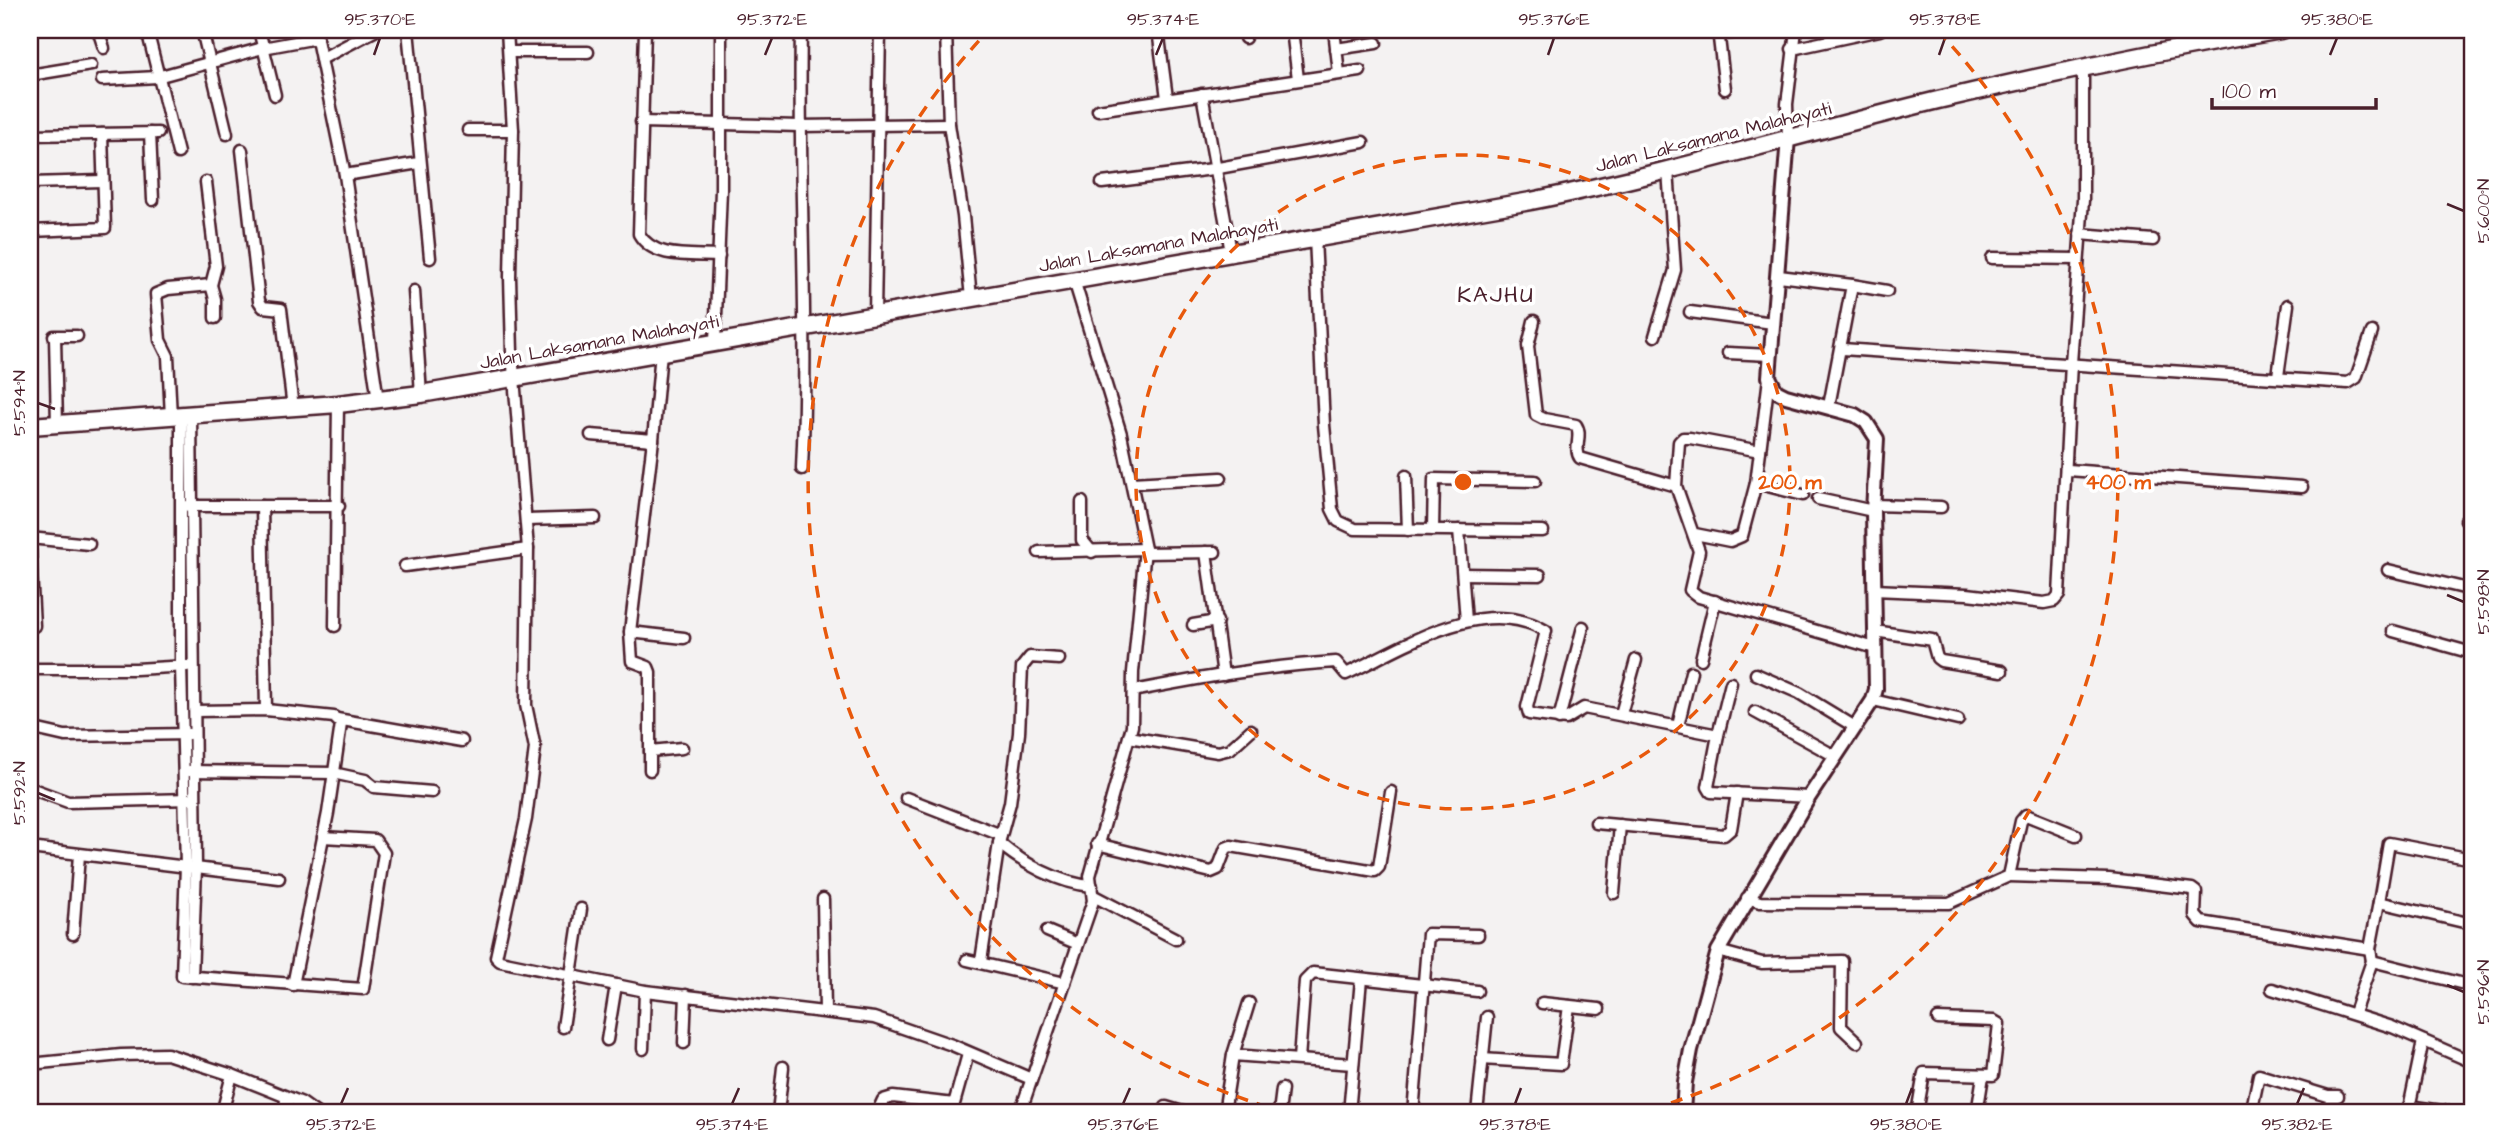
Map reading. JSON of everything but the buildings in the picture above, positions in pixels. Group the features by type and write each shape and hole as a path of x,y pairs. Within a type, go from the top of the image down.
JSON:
{"highway":[{"name":"Jalan Laksamana Malahayati","path":"30,426 292,408 421,394 1548,198 2220,35 2281,30"}],"street":[{"path":"98,30 104,48"},
{"path":"147,30 177,153"},
{"path":"202,30 228,134"},
{"path":"259,30 275,95"},
{"path":"321,60 376,30"},
{"path":"408,30 430,258"},
{"path":"508,30 513,130 510,277 528,549 526,705 535,748 526,819 495,954 500,961 645,991 874,1018 952,1045 1029,1078"},
{"path":"645,30 637,224 644,242 660,252 719,256"},
{"path":"715,342 723,123 722,30"},
{"path":"800,30 799,126 804,326 802,469"},
{"path":"875,315 880,30"},
{"path":"946,30 948,124 963,216 971,298"},
{"path":"1089,31 1099,30"},
{"path":"1158,30 1167,98"},
{"path":"1292,30 1298,79"},
{"path":"1334,30 1339,73"},
{"path":"1724,89 1719,32 1759,30"},
{"path":"1695,534 1738,539 1745,531 1756,483 1779,276 1796,30"},
{"path":"1793,49 1880,30"},
{"path":"102,80 157,76 316,34 345,176 378,400"},
{"path":"1336,49 1376,43"},
{"path":"509,52 588,52"},
{"path":"30,75 92,65"},
{"path":"1874,590 1967,594 2044,603 2054,601 2059,595 2083,200 2083,67"},
{"path":"1098,110 1360,71"},
{"path":"1202,94 1213,169 1231,252"},
{"path":"641,122 799,126 948,124"},
{"path":"468,130 513,130"},
{"path":"30,135 154,133 153,200"},
{"path":"30,231 105,228 102,134"},
{"path":"1102,183 1213,169 1363,142"},
{"path":"242,150 259,301 263,307 281,309 292,408"},
{"path":"345,176 419,163"},
{"path":"1655,336 1675,270 1668,170"},
{"path":"30,183 102,181"},
{"path":"206,182 216,266 211,285 215,299 215,318"},
{"path":"2080,234 2153,240"},
{"path":"1315,238 1324,425 1332,509 1338,521 1349,528 1543,531"},
{"path":"1992,258 2078,259"},
{"path":"1779,276 1887,291"},
{"path":"1020,1113 1029,1078 1078,944 1093,891 1090,876 1097,844 1129,737 1145,551 1121,434 1074,280"},
{"path":"189,734 195,711 181,416 168,356 160,340 156,294 168,289 211,285"},
{"path":"1829,406 1842,349 1852,285"},
{"path":"414,291 421,394"},
{"path":"2278,376 2288,305"},
{"path":"1690,312 1773,323"},
{"path":"1534,321 1528,345 1536,415 1576,425 1579,430 1577,453 1580,458 1676,486"},
{"path":"1842,349 1956,359 2071,363 2353,381 2372,332"},
{"path":"57,425 54,336 77,336"},
{"path":"650,770 650,671 632,661 630,632 661,352"},
{"path":"1728,353 1770,355"},
{"path":"1683,1113 1691,1050 1718,951 1809,797 1873,700 1877,674 1873,508 1877,439 1874,431 1855,415 1786,396 1776,391 1769,377"},
{"path":"335,625 339,506 338,404"},
{"path":"591,435 653,440"},
{"path":"1760,452 1683,438 1679,442 1676,486 1699,551 1690,590 1692,594 1875,648"},
{"path":"2068,470 2302,486"},
{"path":"1406,476 1408,530"},
{"path":"1132,483 1221,478"},
{"path":"1433,530 1434,479 1535,481"},
{"path":"1756,483 1803,495"},
{"path":"1818,499 1873,508 1941,507"},
{"path":"1082,502 1082,540 1092,552"},
{"path":"186,505 339,506"},
{"path":"186,505 181,666 189,734 192,977 363,989 384,853 375,840 323,837"},
{"path":"262,506 266,710"},
{"path":"526,520 595,518"},
{"path":"1459,530 1466,621"},
{"path":"30,538 89,544"},
{"path":"405,566 528,549"},
{"path":"30,551 34,625"},
{"path":"1039,551 1211,552 1223,675"},
{"path":"2388,570 2472,590"},
{"path":"1462,574 1540,575"},
{"path":"1701,659 1715,601"},
{"path":"1133,691 1223,675 1336,662 1346,674 1429,635 1466,621 1499,618 1526,621 1546,631 1527,711 1532,715 1566,719 1584,708 1717,735"},
{"path":"1193,625 1216,621"},
{"path":"1559,719 1583,627"},
{"path":"1875,631 1932,640 1941,661 2002,671"},
{"path":"2393,631 2472,653"},
{"path":"630,632 684,638"},
{"path":"981,961 1000,839 1010,803 1019,733 1022,667 1030,657 1059,659"},
{"path":"1621,714 1636,660"},
{"path":"30,668 136,669 193,666"},
{"path":"1678,726 1691,672"},
{"path":"1756,674 1799,692 1855,727"},
{"path":"1731,683 1717,735 1708,789 1809,797"},
{"path":"1873,700 1958,720"},
{"path":"195,711 266,710 337,719 462,741"},
{"path":"1755,712 1835,756"},
{"path":"293,985 342,727 337,719"},
{"path":"30,728 65,736 189,734"},
{"path":"1129,737 1218,752 1230,749 1251,730"},
{"path":"650,751 682,748"},
{"path":"190,771 333,774 365,780 374,787 432,792"},
{"path":"30,789 68,802 190,799"},
{"path":"1097,844 1211,873 1217,869 1226,848 1231,846 1375,871 1379,867 1391,792"},
{"path":"1596,824 1724,835 1731,829 1737,793"},
{"path":"905,799 1000,839 1040,869 1093,891 1175,939"},
{"path":"2009,876 2024,817 2028,815 2076,835"},
{"path":"1614,892 1620,825"},
{"path":"2354,1013 2372,961 2370,949 2389,843 2472,859"},
{"path":"30,848 279,878"},
{"path":"73,934 79,855"},
{"path":"1747,898 1760,902 1949,903 2009,876 2109,879 2192,889 2196,892 2195,915 2202,922 2370,949"},
{"path":"823,899 825,1011"},
{"path":"2379,902 2472,924"},
{"path":"563,1027 580,909"},
{"path":"1047,931 1078,944"},
{"path":"1413,1113 1429,932 1478,935"},
{"path":"1718,951 1762,963 1842,961 1841,1027 1857,1042"},
{"path":"967,960 981,961 1065,983"},
{"path":"2372,961 2472,986"},
{"path":"1298,1059 1306,978 1313,973 1477,991"},
{"path":"1349,1113 1361,979"},
{"path":"607,1040 616,985"},
{"path":"2272,989 2354,1013 2472,1062"},
{"path":"643,1049 645,991"},
{"path":"684,1043 687,995"},
{"path":"1224,1113 1233,1055 1249,1003"},
{"path":"1542,1003 1599,1009"},
{"path":"1482,1059 1561,1064 1569,1006"},
{"path":"1477,1113 1487,1017"},
{"path":"1917,1113 1924,1073 1993,1075 1999,1024 1994,1021 1938,1018"},
{"path":"2423,1041 2409,1109 2455,1113"},
{"path":"877,1113 883,1100 893,1097 954,1104 968,1054"},
{"path":"30,1064 121,1055 167,1055 232,1075 302,1103 316,1113"},
{"path":"1233,1055 1353,1064"},
{"path":"778,1113 783,1067"},
{"path":"222,1113 232,1075"},
{"path":"2250,1113 2259,1075 2328,1096 2338,1096"},
{"path":"1977,1113 1983,1076"},
{"path":"1279,1113 1282,1089"},
{"path":"285,1113 286,1098"},
{"path":"1166,1107 1186,1113"}],"district":[{"name":"KAJHU","path":"1496,294"}]}
